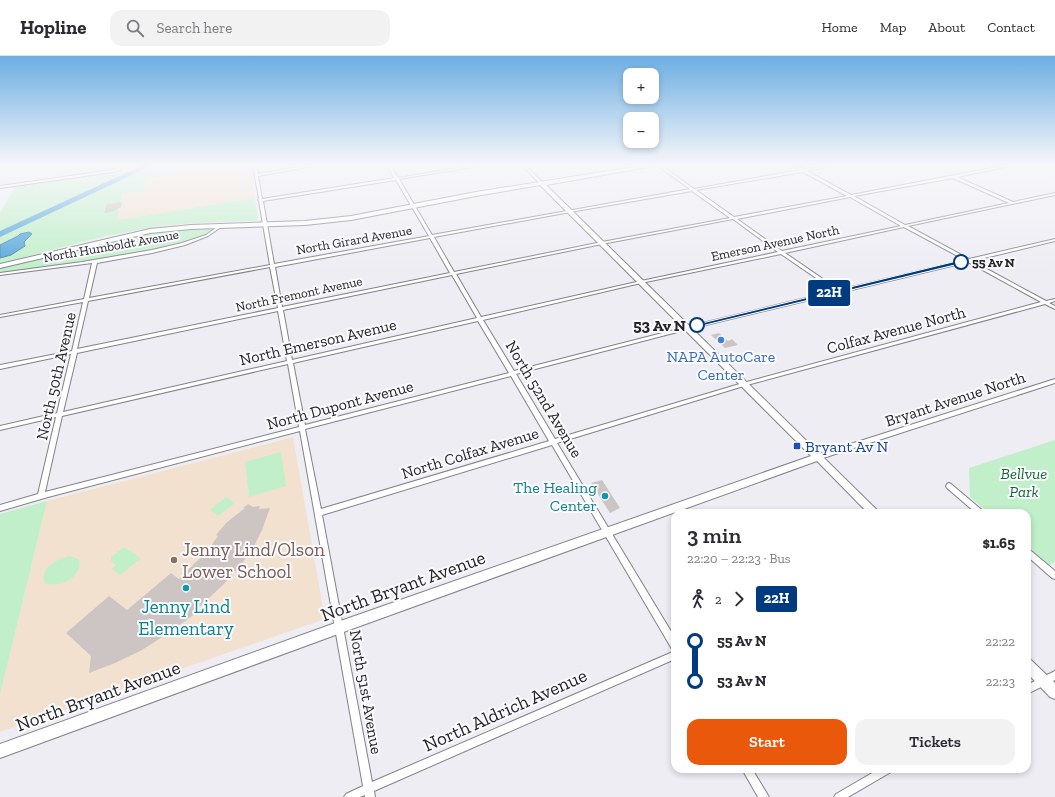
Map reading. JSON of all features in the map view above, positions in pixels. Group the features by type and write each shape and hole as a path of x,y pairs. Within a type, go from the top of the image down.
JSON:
{"street":[{"name":"North 51st Avenue","path":"260,201 266,224 272,266 340,627 369,793"},
{"name":"North 52nd Avenue","path":"409,201 671,639"},
{"name":"North Humboldt Avenue","path":"0,266 131,235 168,229 305,223 344,219 440,201"},
{"path":"559,201 871,509"},
{"name":"North Girard Avenue","path":"0,316 631,201"},
{"path":"708,201 837,291"},
{"name":"North Fremont Avenue","path":"0,367 602,243 826,201"},
{"path":"858,201 1055,308"},
{"path":"1008,201 1013,203"},
{"name":"Emerson Avenue North","path":"641,282 1024,201"},
{"name":"North Humboldt Avenue","path":"0,274 95,261 186,244 209,234 220,226"},
{"name":"North Dupont Avenue","path":"0,508 41,496 688,328 837,291 1055,240"},
{"name":"North 50th Avenue","path":"41,496 95,261"},
{"name":"North Emerson Avenue","path":"0,428 641,282"},
{"name":"Colfax Avenue North","path":"745,384 1055,300"},
{"name":"Bryant Avenue North","path":"818,457 1055,381"},
{"name":"North Colfax Avenue","path":"318,513 745,384"},
{"name":"North Bryant Avenue","path":"0,751 340,627 818,457"},
{"path":"949,486 976,509"},
{"path":"1031,555 1055,576"},
{"name":"North Aldrich Avenue","path":"349,797 369,793 671,657"},
{"path":"1031,666 1050,678 1055,692"},
{"path":"1031,688 1050,678"},
{"path":"750,773 764,797"},
{"path":"839,797 881,773"}],"shaded area":[{"path":"121,201 239,201 117,220"},
{"name":"Jenny Lind/Olson Lower School","path":"293,437 325,619 0,732 0,695 47,501"}],"green space":[{"path":"7,201 121,201 117,220 239,201 255,201 258,219 255,221 182,224 137,230 98,238 0,263 0,213"},
{"path":"213,227 214,229 187,242 87,261 0,273 0,268 147,233"},
{"name":"Bellvue Park","path":"1055,440 1055,562 1049,565 1031,549 1031,509 984,509 970,497 969,468"},
{"path":"281,452 286,486 249,497 245,462"},
{"path":"226,497 235,503 218,516 210,510"},
{"path":"47,501 0,695 0,514"},
{"path":"124,547 141,558 120,575 112,569 116,565 111,561 111,557"},
{"path":"69,556 79,559 80,565 74,576 63,583 45,583 44,573 46,569 54,562"}],"water":[{"path":"29,232 32,234 24,242 25,246 11,255 0,258 0,245 20,234"}],"building":[{"path":"122,202 121,207 114,211 104,213 107,204"},
{"name":"NAPA AutoCare Center","path":"719,333 728,341 732,339 738,345 725,348 711,335"},
{"name":"The Healing Center","path":"602,480 620,508 610,513 591,483"},
{"name":"Jenny Lind Elementary","path":"248,504 253,507 260,506 259,509 270,508 262,530 253,548 240,566 224,584 198,608 200,610 142,650 89,673 91,656 66,633 109,596 127,610 171,573 179,579 208,550 218,536 216,535 226,523"}],"waterway":[{"path":"0,234 71,201"}],"bus line":[{"name":"22H","path":"697,325 961,262"}],"place":[{"name":"55 Av N","path":"961,262"},
{"name":"53 Av N","path":"697,325"},
{"name":"NAPA AutoCare Center","path":"721,340"},
{"name":"Bryant Av N","path":"797,446"},
{"name":"The Healing Center","path":"605,496"},
{"name":"Jenny Lind/Olson Lower School","path":"174,560"},
{"name":"Jenny Lind Elementary","path":"186,588"}]}
